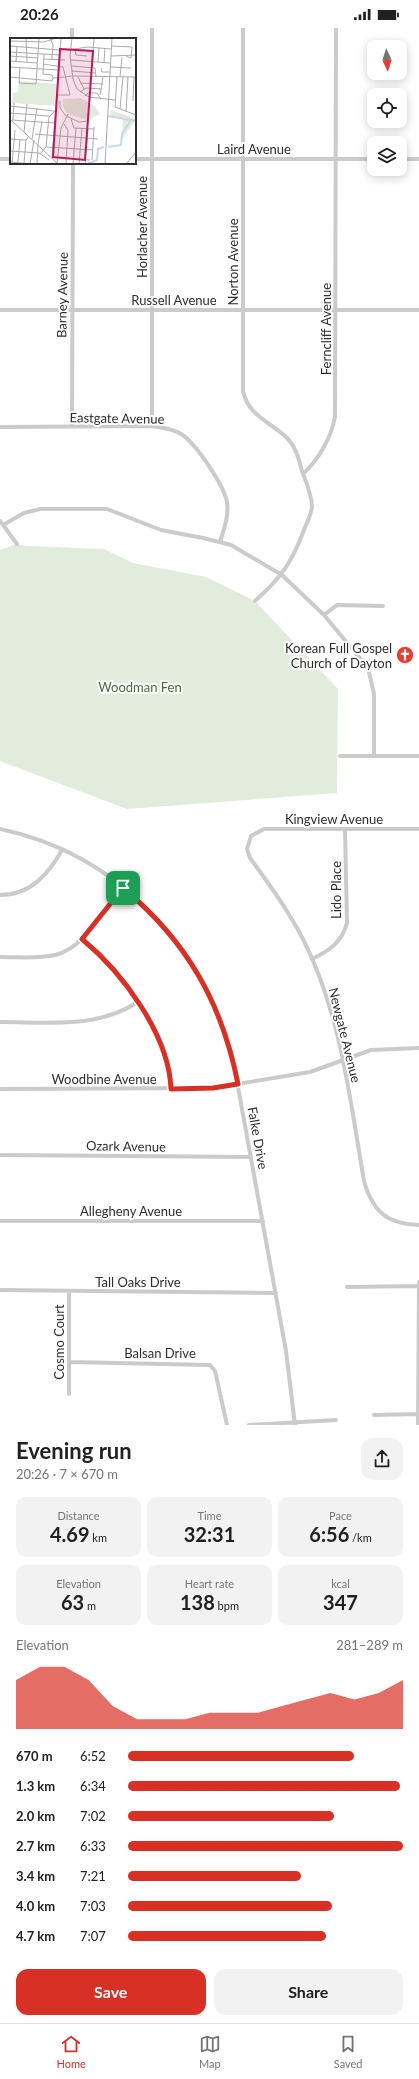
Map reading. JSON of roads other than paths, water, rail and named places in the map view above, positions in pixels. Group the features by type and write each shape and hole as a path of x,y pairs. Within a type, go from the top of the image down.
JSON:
{"street":[{"name":"Horlacher Avenue","path":"152,28 152,426"},
{"name":"Norton Avenue","path":"243,28 244,398 251,410 288,440 296,454 303,474"},
{"name":"Ferncliff Avenue","path":"303,474 322,450 329,438 335,417 336,28"},
{"name":"Laird Avenue","path":"136,159 367,159"},
{"path":"407,159 419,159"},
{"name":"Barney Avenue","path":"72,427 73,164"},
{"name":"Russell Avenue","path":"0,310 419,310"},
{"name":"Eastgate Avenue","path":"0,427 152,426 174,430 185,436 191,443 222,488 228,510 220,542"},
{"path":"255,601 282,575 293,558 311,513 311,502 303,474"},
{"path":"3,525 24,513 40,509 96,508 115,510 160,530 220,542 245,552 282,575 324,615 363,659 371,676 374,694 374,756"},
{"path":"0,520 16,544"},
{"path":"324,615 337,606 383,606"},
{"path":"340,756 419,756"},
{"name":"Falke Drive","path":"0,829 28,837 62,850 97,870 123,888 144,905 168,931 201,979 226,1035 238,1084 276,1293 292,1391 294,1423"},
{"name":"Kingview Avenue","path":"251,836 264,829 419,829"},
{"name":"Lido Place","path":"312,959 332,948 342,936 347,923 345,829"},
{"name":"Newgate Avenue","path":"251,836 247,849 250,858 293,920 312,959 332,1014 343,1060 364,1181 371,1200 381,1212 392,1220 407,1224 419,1225"},
{"path":"0,895 19,892 35,884 48,873 62,850"},
{"path":"0,957 55,956 66,952 82,939 123,888"},
{"path":"82,939 120,977 138,1002 154,1030 168,1070 171,1089"},
{"path":"0,1022 84,1022 110,1016 138,1002"},
{"name":"Woodbine Avenue","path":"0,1089 213,1088 310,1072 371,1050 419,1048"},
{"name":"Ozark Avenue","path":"0,1155 251,1157"},
{"name":"Allegheny Avenue","path":"0,1221 263,1221"},
{"path":"418,1425 419,1282"},
{"path":"347,1287 419,1286"},
{"name":"Tall Oaks Drive","path":"0,1290 276,1293"},
{"name":"Cosmo Court","path":"69,1291 69,1394"},
{"name":"Balsan Drive","path":"70,1362 202,1363 210,1365 215,1371 227,1425"},
{"path":"374,1415 418,1417"},
{"path":"250,1425 336,1420"}],"place":[{"name":"Korean Full Gospel Church of Dayton","path":"405,655"}],"park label":[{"name":"Woodman Fen","path":"140,687"}]}
